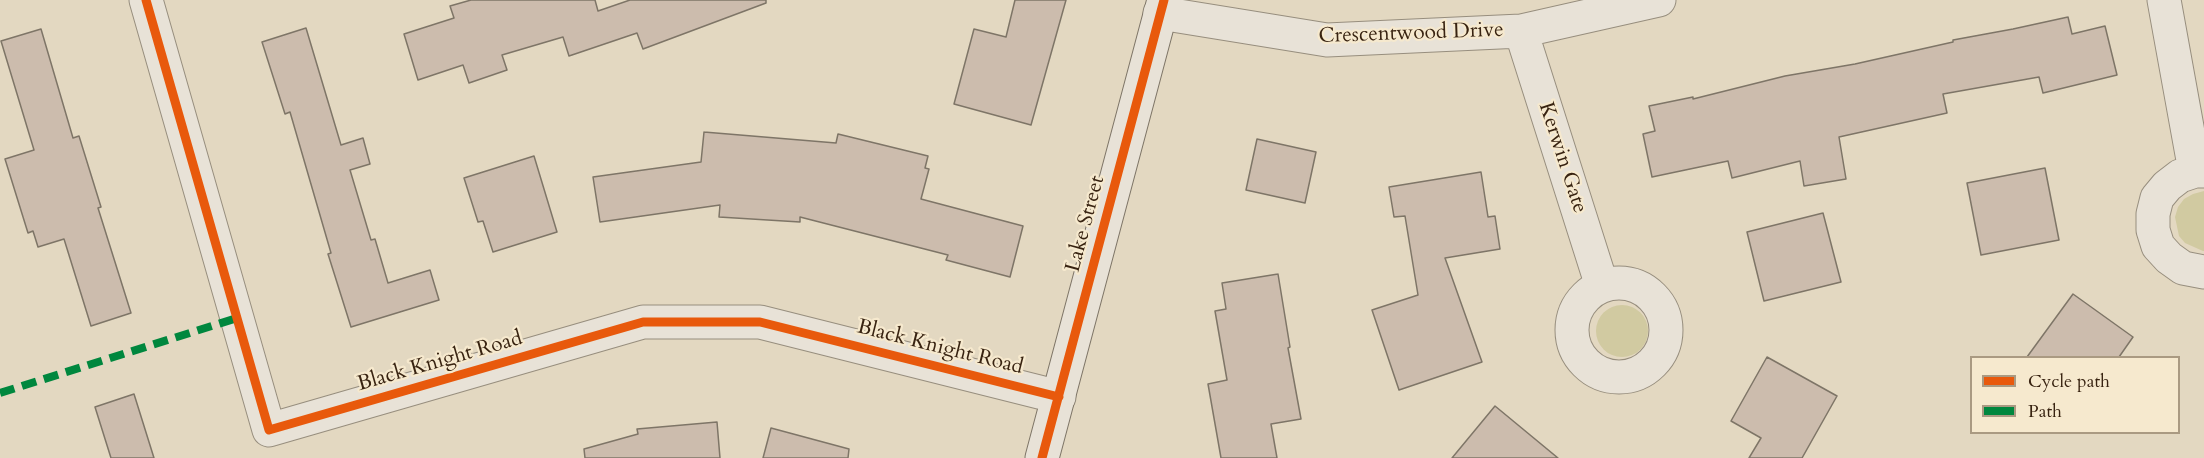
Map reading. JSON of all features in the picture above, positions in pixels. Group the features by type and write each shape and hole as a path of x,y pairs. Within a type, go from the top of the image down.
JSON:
{"street":[{"name":"Crescentwood Drive","path":"1162,7 1327,40 1521,31 1659,0"},
{"path":"2164,0 2200,171 2180,176 2157,198 2152,214 2153,230 2158,246 2169,258 2183,268 2204,272"},
{"name":"Black Knight Road","path":"155,3 269,430 643,322 760,322 1059,397"},
{"name":"Lake Street","path":"1042,458 1162,7"},
{"name":"Kerwin Gate","path":"1521,31 1602,286"}],"shaded area":[{"path":"2204,191 2203,251 2185,243 2179,236 2175,217 2184,199"},
{"path":"1622,305 1632,307 1640,313 1646,321 1648,331 1646,341 1640,349 1632,355 1622,357 1612,355 1604,349 1598,341 1596,331 1598,321 1604,313 1612,307"}],"building":[{"path":"471,0 595,0 598,11 630,0 766,0 766,3 643,49 637,33 569,56 563,37 502,55 507,70 469,83 463,65 418,80 404,34 454,18 450,6"},
{"path":"1015,0 1066,0 1031,125 954,104 974,29 1006,37"},
{"path":"2068,17 2072,34 2105,26 2117,75 2043,93 2039,77 1943,94 1947,113 1839,137 1846,179 1804,186 1800,161 1732,178 1728,161 1652,177 1643,134 1655,131 1649,106 1693,97 1693,99 1785,76 1855,64 1953,42 1953,40"},
{"path":"306,28 341,145 363,138 370,164 350,170 371,240 375,239 388,283 430,270 439,300 351,327 328,254 331,253 290,112 285,114 262,42"},
{"path":"41,29 73,138 79,136 101,207 98,208 131,313 91,326 64,239 38,247 33,231 28,233 5,159 34,150 1,41"},
{"path":"704,132 836,143 838,134 928,156 925,168 929,169 921,199 1023,226 1010,277 946,260 948,255 800,217 800,222 719,217 720,205 600,222 593,177 701,162"},
{"path":"1257,139 1316,152 1305,203 1246,190"},
{"path":"534,156 557,232 493,252 483,221 478,222 464,178"},
{"path":"2045,168 2059,240 1981,255 1967,183"},
{"path":"1481,172 1488,217 1495,216 1500,249 1445,258 1482,362 1399,390 1372,310 1418,295 1405,216 1394,217 1389,187"},
{"path":"1823,213 1841,282 1764,301 1747,232"},
{"path":"1278,274 1301,419 1271,424 1277,458 1221,458 1208,384 1227,380 1215,311 1226,309 1222,283"},
{"path":"2073,294 2133,337 2120,356 2028,356"},
{"path":"1767,357 1837,396 1802,458 1749,458 1761,438 1731,421"},
{"path":"134,394 154,458 111,458 95,407"},
{"path":"1495,406 1558,458 1452,458"},
{"path":"717,422 720,458 585,458 584,449 638,434 637,429"},
{"path":"771,428 849,449 848,458 763,458"}],"marked path":[{"path":"0,393 237,318"}],"cycle path":[{"path":"146,0 269,430 643,322 760,322 1059,397"},
{"path":"1042,458 1164,0"}]}
